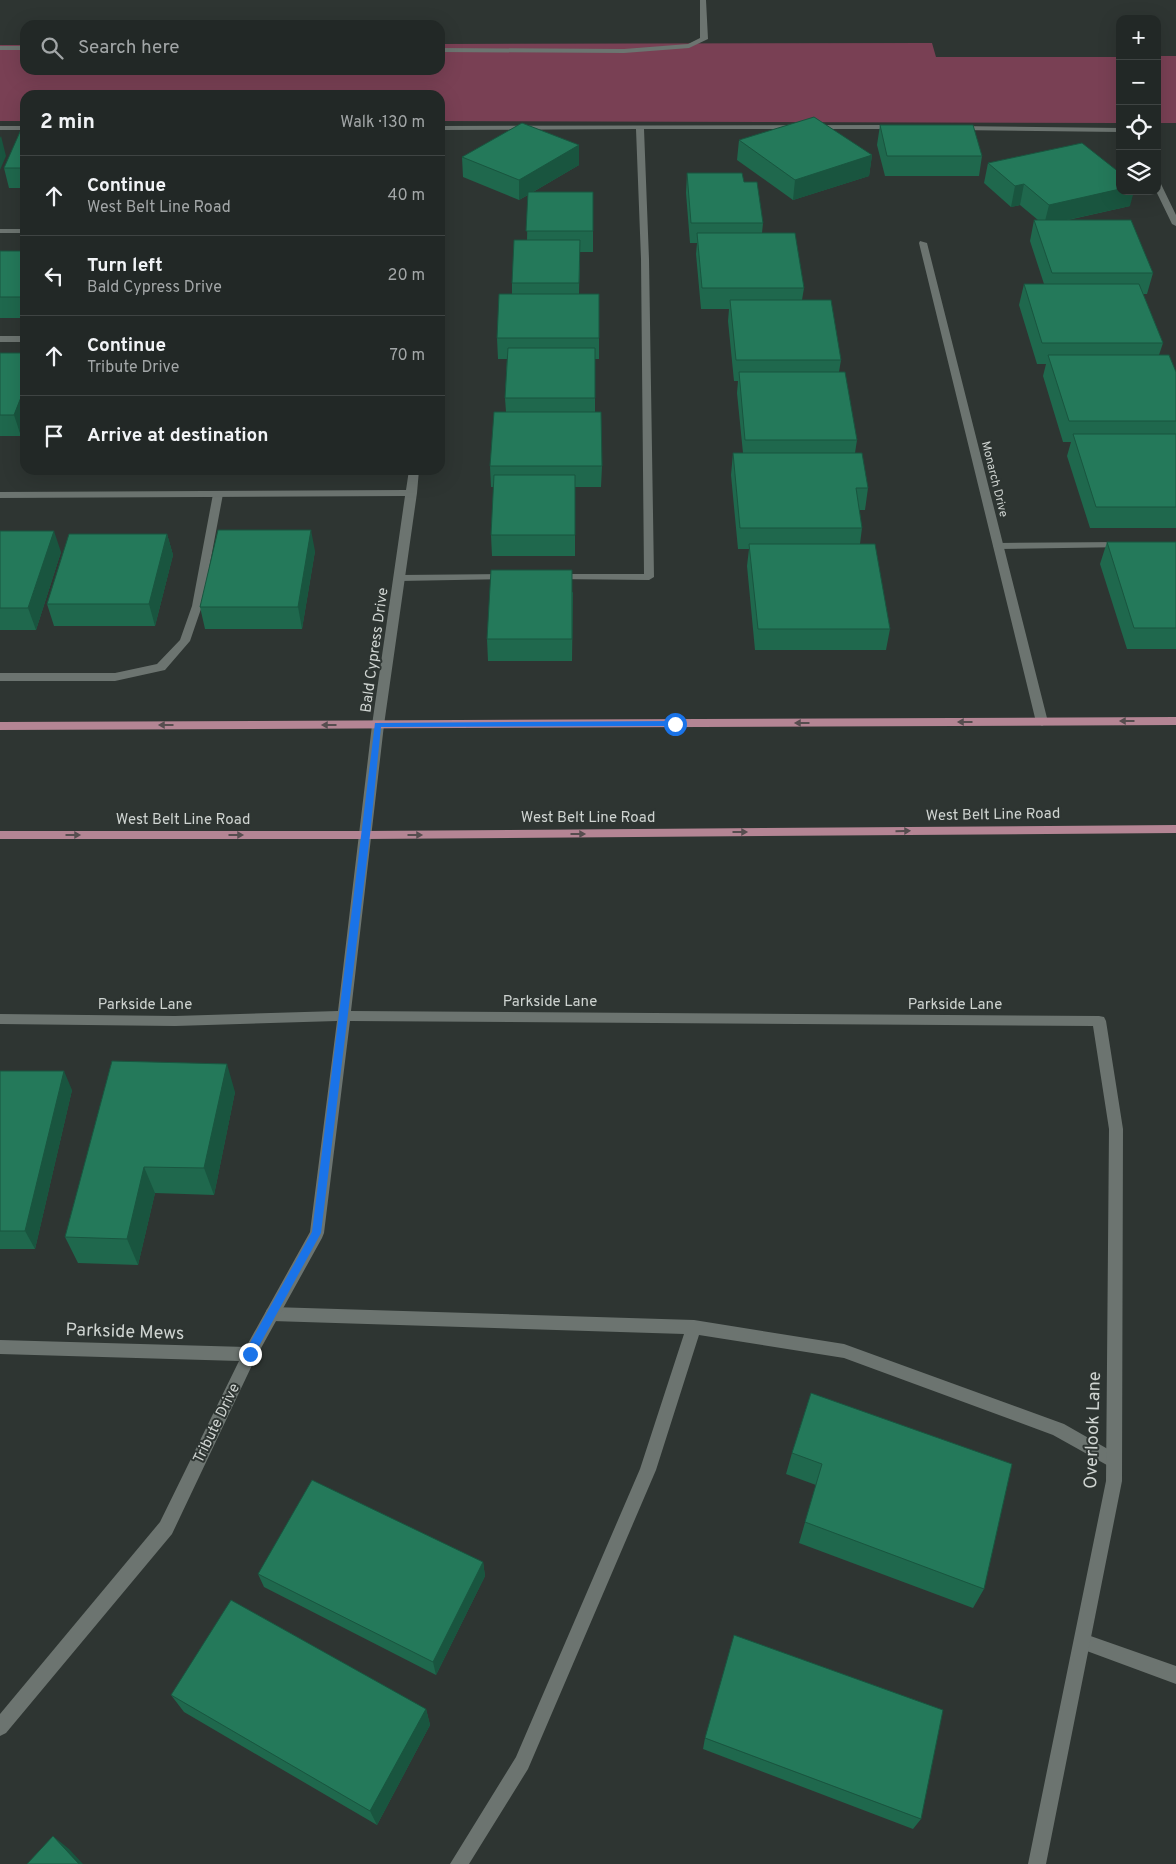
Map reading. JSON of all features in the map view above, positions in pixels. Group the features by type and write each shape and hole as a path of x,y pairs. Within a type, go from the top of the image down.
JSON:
{"main road":[{"path":"0,726 1176,721"},
{"name":"West Belt Line Road","path":"0,835 366,835 1176,829"}],"street":[{"path":"445,50 624,51 689,46 704,39 702,0"},
{"path":"0,48 20,48"},
{"path":"549,577 649,577 645,260 640,127"},
{"path":"445,128 903,127"},
{"path":"0,128 20,128"},
{"path":"952,128 1116,130"},
{"path":"1161,192 1176,224"},
{"path":"0,231 20,231"},
{"name":"Monarch Drive","path":"923,243 1042,722"},
{"path":"0,339 20,339"},
{"name":"Bald Cypress Drive","path":"366,835 378,725 414,475"},
{"path":"0,495 412,493"},
{"path":"0,677 115,677 161,667 185,641 197,606 218,494"},
{"path":"998,546 1136,544"},
{"path":"400,578 519,577"},
{"name":"Tribute Drive","path":"0,1727 166,1528 250,1354 316,1233 366,835"},
{"name":"Parkside Lane","path":"0,1019 175,1021 344,1016 1099,1021"},
{"name":"Overlook Lane","path":"1037,1864 1114,1481 1116,1129 1099,1021"},
{"path":"272,1314 694,1327 844,1351 1058,1429 1114,1462"},
{"path":"459,1864 522,1763 648,1470 694,1327"},
{"name":"Parkside Mews","path":"0,1347 250,1354"},
{"path":"1082,1641 1176,1675"}],"shaded area":[{"path":"932,43 936,57 1116,57 1116,123 445,121 445,90 20,90 20,121 0,121 0,45 20,45 20,75 445,75 445,44"},
{"path":"1161,56 1176,56 1176,123 1161,123"}],"building":[{"path":"814,117 872,155 795,180 739,140"},
{"path":"522,123 579,145 519,180 462,157"},
{"path":"880,125 973,125 982,156 887,156"},
{"path":"20,132 20,168 4,168"},
{"path":"1082,143 1116,170 1116,190 1049,205 1024,184 1015,186 988,163"},
{"path":"687,173 742,173 744,182 757,182 763,223 691,223"},
{"path":"528,192 593,192 593,231 526,231"},
{"path":"1034,220 1131,220 1153,273 1052,273"},
{"path":"697,233 795,233 804,288 702,288"},
{"path":"514,240 580,240 579,283 512,283"},
{"path":"0,251 20,251 20,297 0,297"},
{"path":"1024,284 1139,284 1163,343 1042,343"},
{"path":"499,294 599,294 599,338 497,338"},
{"path":"730,300 831,300 841,360 736,360"},
{"path":"508,348 595,348 595,398 505,398"},
{"path":"0,353 20,353 20,400 14,415 0,415"},
{"path":"1048,355 1169,355 1176,372 1176,421 1069,421"},
{"path":"739,372 845,372 857,440 745,440"},
{"path":"494,412 601,412 602,466 490,466"},
{"path":"1073,434 1176,434 1176,507 1096,507"},
{"path":"733,453 862,453 868,488 856,488 862,528 740,528"},
{"path":"494,475 575,475 575,535 491,535"},
{"path":"218,530 311,530 298,607 200,607"},
{"path":"0,531 54,531 28,608 0,608"},
{"path":"69,534 167,534 149,604 47,604"},
{"path":"1107,542 1176,542 1176,628 1134,628"},
{"path":"749,544 875,544 890,629 758,629"},
{"path":"491,570 572,570 572,639 487,639"},
{"path":"112,1061 227,1064 204,1168 144,1167 127,1239 65,1237"},
{"path":"0,1071 64,1071 25,1231 0,1231"},
{"path":"811,1393 1012,1464 984,1589 805,1522 822,1464 792,1453"},
{"path":"312,1480 483,1562 433,1662 258,1574"},
{"path":"231,1600 426,1709 370,1811 171,1695"},
{"path":"734,1635 943,1710 921,1819 705,1738"},
{"path":"53,1836 79,1864 27,1864"}],"route":[{"path":"250,1354 316,1233 344,1016 378,725 675,724"}]}
